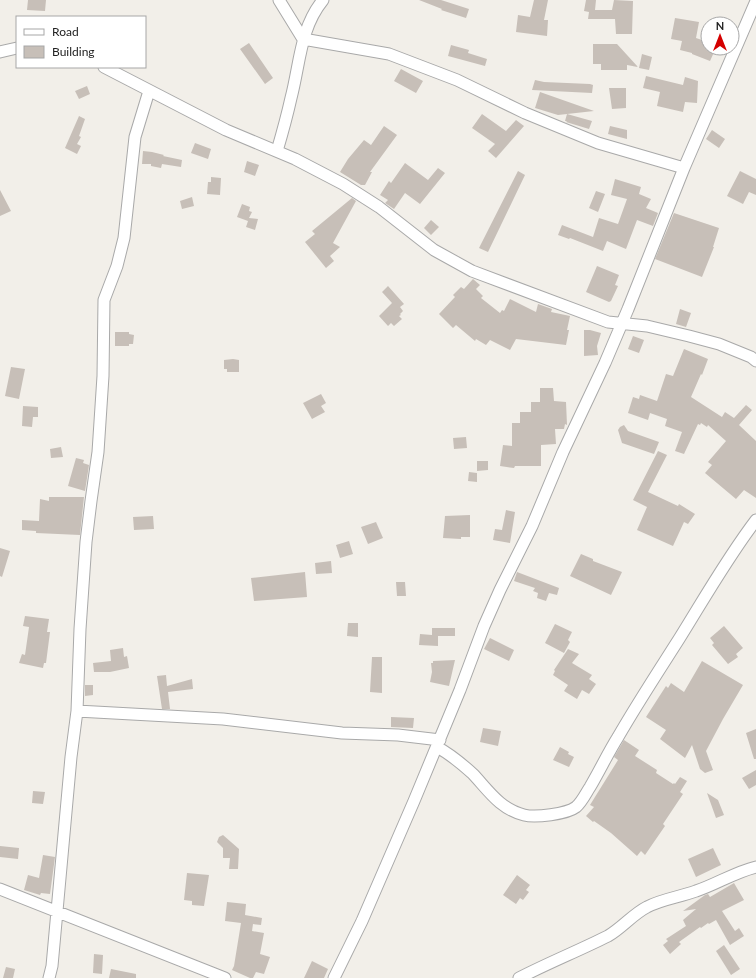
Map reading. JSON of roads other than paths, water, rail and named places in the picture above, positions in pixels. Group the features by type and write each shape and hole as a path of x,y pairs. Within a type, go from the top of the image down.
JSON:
{"street":[{"path":"279,0 303,39 389,54 457,80 525,113 598,143 684,168"},
{"path":"277,152 291,98 303,39 317,8 323,0"},
{"path":"334,978 365,915 414,802 460,690 484,626 532,526 563,452 622,324 684,168 756,1"},
{"path":"0,52 16,48"},
{"path":"106,68 226,130 321,172 343,184 379,207 434,250 466,268 490,279 546,298 608,322 647,326 689,336 719,344 744,354 756,361"},
{"path":"49,978 52,966 71,756 77,711 80,630 86,542 100,434 103,376 104,300 117,266 124,238 135,137 149,91"},
{"path":"77,711 223,719 342,733 398,735 438,743 445,752 472,773 503,806 524,815 537,816 569,811 576,807 589,788 617,738 706,593 756,520"},
{"path":"519,978 608,936 645,908 655,903 698,891 743,870 756,867"},
{"path":"0,889 57,910 86,924 124,937 225,978"}]}
